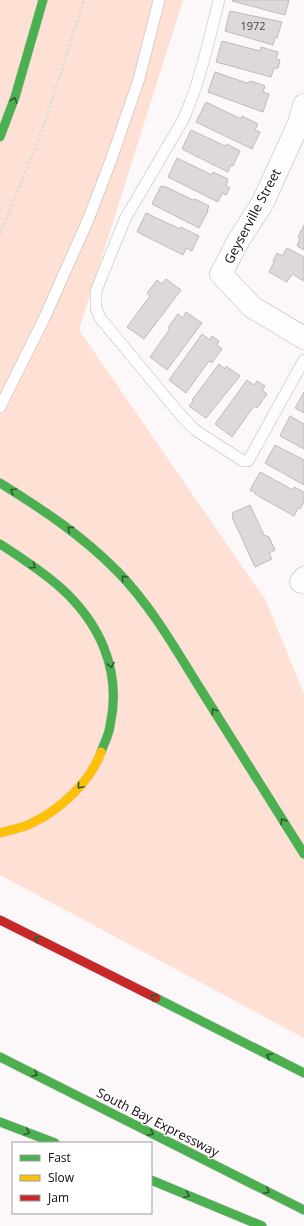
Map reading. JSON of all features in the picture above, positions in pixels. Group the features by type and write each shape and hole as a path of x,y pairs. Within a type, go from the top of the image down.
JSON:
{"main road":[{"path":"0,137 15,97 43,0"},
{"path":"0,483 25,498 80,537 119,573 136,593 167,636 304,854"},
{"path":"0,544 58,585 76,601 88,616 98,631 106,648 111,664 114,695 113,717 106,743 100,758 80,787 63,804 38,820 0,833"},
{"path":"0,920 304,1074"},
{"name":"South Bay Expressway","path":"0,1057 304,1210"},
{"path":"0,1122 52,1142"},
{"path":"152,1180 262,1226"}],"street":[{"name":"Geyserville Street","path":"304,104 300,123 263,202 237,243 221,274 252,307 304,338"}],"lane":[{"path":"0,407 43,321 88,220 111,160 138,79 159,0"},
{"path":"220,0 189,107 183,120 125,219 118,234 96,291 96,308 100,318 178,412 195,430 243,461 248,461 304,360"}],"path":[{"path":"0,234 42,131 84,0"}],"shaded area":[{"path":"0,0 183,0 79,330 266,601 304,694 304,1038 0,875"}],"building":[{"path":"289,0 285,15 232,1"},
{"path":"230,11 282,22 273,45 225,31"},
{"path":"222,41 260,51 261,47 278,52 276,59 280,60 278,68 274,68 271,77 216,62"},
{"path":"215,72 247,83 251,81 265,86 263,92 269,94 263,112 208,92"},
{"path":"206,102 241,119 242,116 258,124 255,130 260,132 252,149 196,122"},
{"path":"191,130 225,146 227,144 240,151 233,166 231,165 228,172 182,149"},
{"path":"177,158 212,175 213,172 228,179 226,186 230,188 226,195 222,193 218,202 168,177"},
{"path":"161,186 209,206 199,228 152,204"},
{"path":"146,213 199,236 192,251 186,248 183,255 137,232"},
{"path":"304,225 304,250 297,246 300,239 298,237"},
{"path":"287,248 304,257 304,281 292,274 287,282 269,272 277,253 282,256"},
{"path":"166,279 181,290 144,339 127,327 150,296 147,293 157,280 162,284"},
{"path":"186,312 202,323 167,370 150,357 178,314 183,318"},
{"path":"202,334 210,340 212,336 219,341 217,345 222,349 212,363 209,361 186,393 169,380"},
{"path":"219,364 225,369 226,366 240,376 206,418 189,406"},
{"path":"247,380 254,385 257,381 265,386 262,390 267,394 257,408 254,406 232,437 215,424"},
{"path":"304,392 304,413 295,408"},
{"path":"290,416 304,424 304,449 280,436"},
{"path":"275,445 304,460 304,485 265,463"},
{"path":"260,472 293,490 294,487 304,492 304,502 300,509 298,508 294,516 250,490"},
{"path":"250,505 264,535 269,537 275,550 269,553 272,559 255,567 232,517 232,513"}],"traffic: fast":[{"path":"0,137 15,97 43,0"},
{"path":"0,483 47,513 76,535 105,559 130,585 153,614 173,644 304,854"},
{"path":"0,544 32,565 61,588 74,601 96,630 107,657 113,686 112,716 108,736 101,752"},
{"path":"156,998 304,1073"},
{"path":"0,1057 304,1210"},
{"path":"0,1122 52,1142"},
{"path":"152,1180 262,1226"}],"traffic: slow":[{"path":"0,833 32,823 64,802 90,774 101,752"}],"traffic: jam":[{"path":"0,920 156,998"}]}
